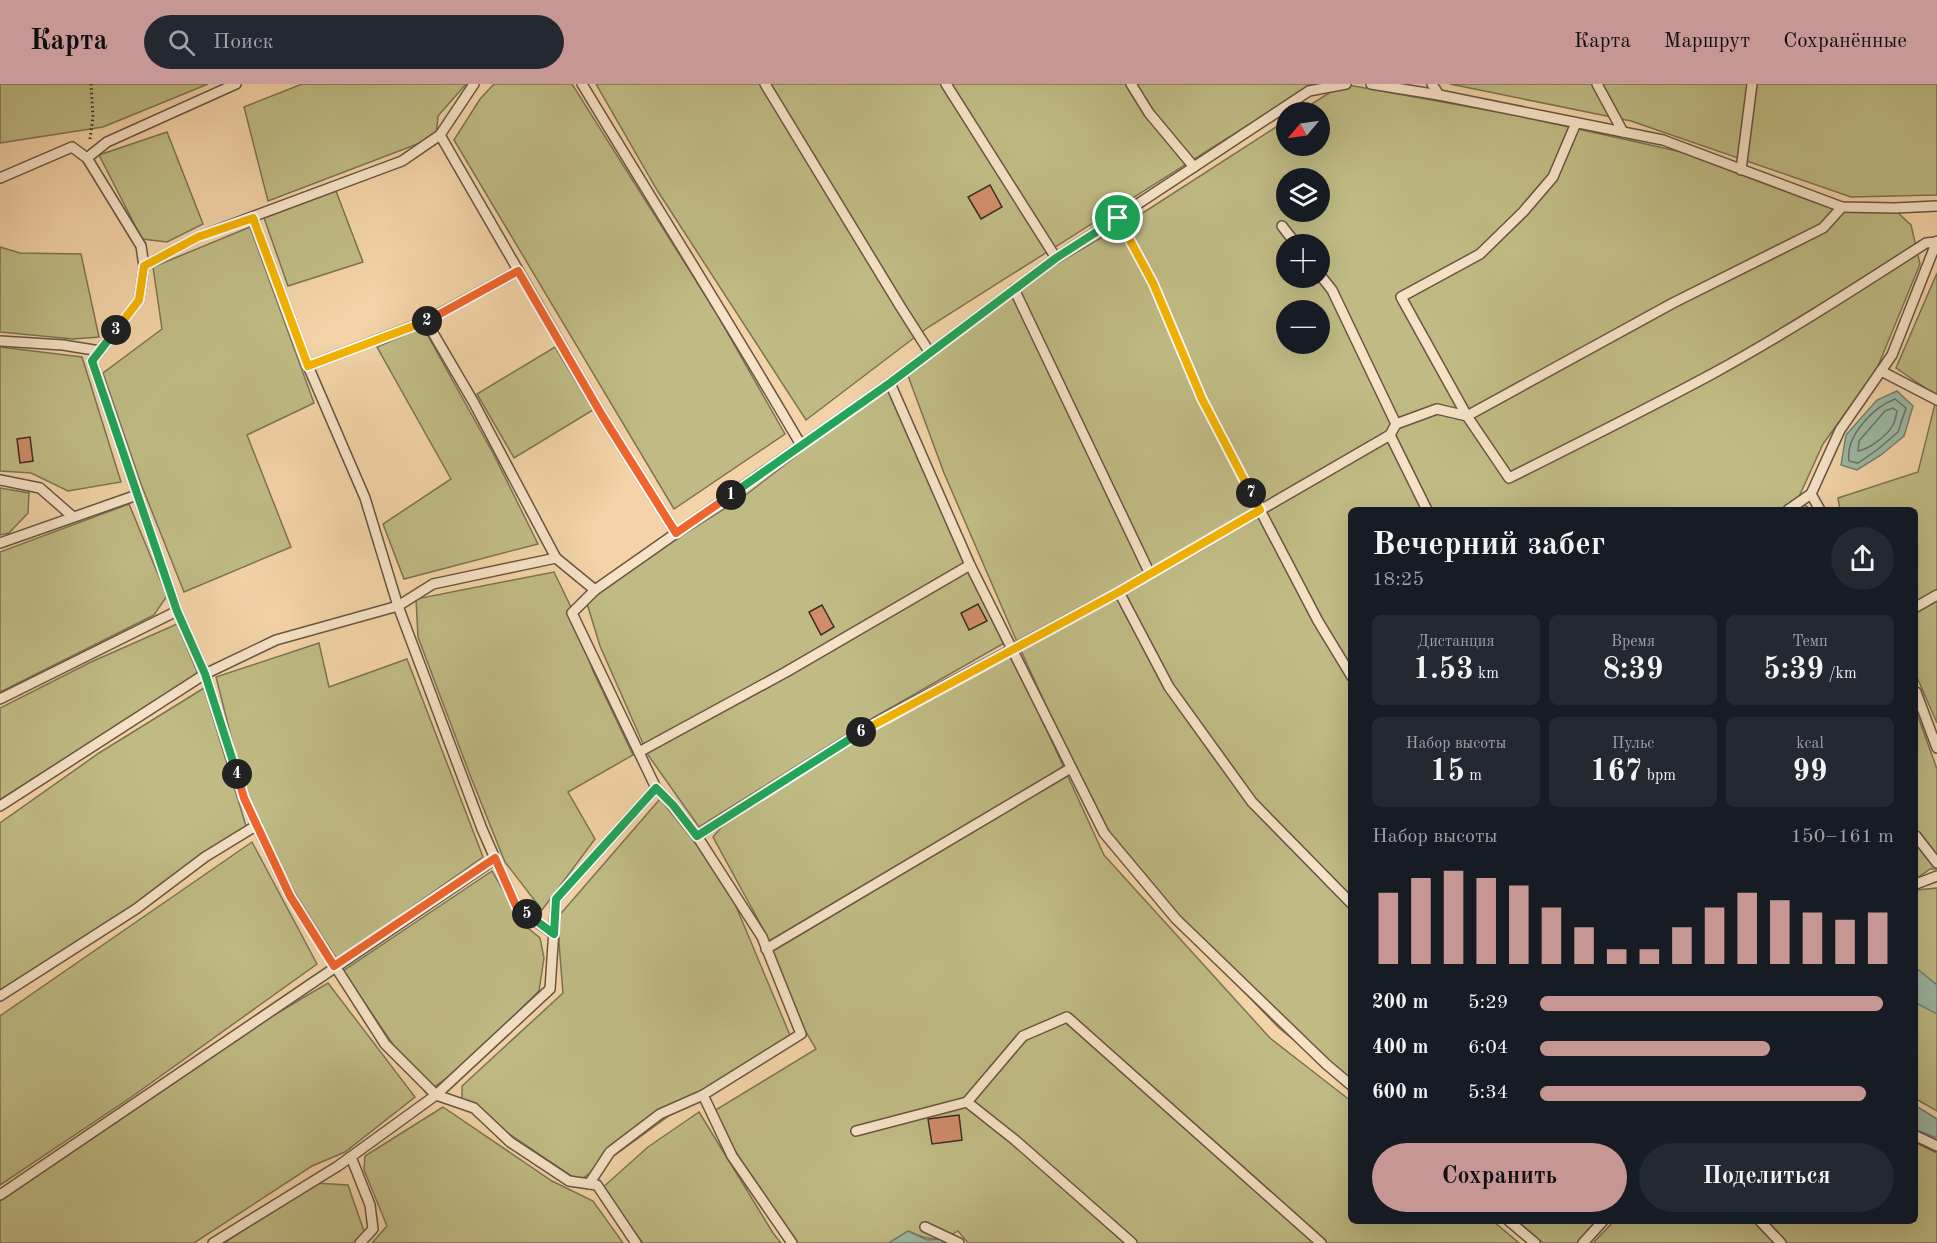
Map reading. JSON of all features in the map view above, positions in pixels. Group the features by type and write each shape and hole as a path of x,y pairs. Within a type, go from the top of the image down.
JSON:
{"lane":[{"path":"87,158 107,142 236,84"},
{"path":"144,266 198,237 402,161 440,135 474,84"},
{"path":"582,84 674,237 742,343 801,445"},
{"path":"765,84 893,296 930,352"},
{"path":"946,84 1056,258"},
{"path":"1131,84 1149,113 1194,167"},
{"path":"589,1184 610,1152 660,1114 703,1095 801,1034 756,928 697,836 673,805 656,788 572,613 594,590 890,383 1056,258 1309,91 1325,86 1346,84"},
{"path":"1371,84 1439,95 1663,140 1842,207 1937,206"},
{"path":"1432,84 1439,95"},
{"path":"1597,84 1623,132"},
{"path":"1741,170 1752,84"},
{"path":"1576,123 1553,177 1480,254 1401,297 1467,417 1509,478 1714,372 1926,243 1937,242 1892,355 1840,430 1811,494 1792,507"},
{"path":"440,135 603,417 676,533"},
{"path":"0,178 72,147 87,158 141,246 144,266 139,300 92,361 177,611 205,674 244,798 290,896 386,1044 436,1095 474,1108 510,1142 569,1181 597,1185 636,1243"},
{"path":"697,836 875,723 1119,592 1390,435 1396,424 1437,409 1467,417 1673,303 1823,228 1842,207"},
{"path":"253,218 308,366 364,498 398,606 482,829 517,908 554,934"},
{"path":"1118,218 1153,283 1202,399 1318,621 1348,670"},
{"path":"1282,226 1288,234"},
{"path":"308,366 426,321 518,271"},
{"path":"1926,272 1937,274"},
{"path":"1330,288 1396,424"},
{"path":"1014,290 1150,574"},
{"path":"426,321 474,403 556,558 594,590"},
{"path":"0,341 63,345 100,351"},
{"path":"1881,371 1937,400"},
{"path":"890,383 970,566 1104,833 1176,919 1348,1083"},
{"path":"1390,435 1426,507"},
{"path":"0,480 40,488 72,516"},
{"path":"1811,494 1818,507"},
{"path":"0,543 137,495"},
{"path":"0,806 205,674 276,640 398,606 433,584 556,558"},
{"path":"639,752 786,672 970,566"},
{"path":"1119,592 1169,687 1251,802 1348,900"},
{"path":"1918,606 1937,596"},
{"path":"0,699 177,611"},
{"path":"1918,697 1937,748"},
{"path":"766,949 1071,768"},
{"path":"213,1243 351,1157 436,1095 550,989 556,899 656,788"},
{"path":"0,996 136,909 205,857 257,825"},
{"path":"1918,839 1937,863"},
{"path":"0,1195 495,858"},
{"path":"1918,883 1937,876"},
{"path":"856,1131 967,1102 1023,1036 1067,1017 1321,1243"},
{"path":"703,1095 732,1156 792,1243"},
{"path":"967,1102 1015,1140 1132,1243"},
{"path":"1918,1137 1937,1146"},
{"path":"351,1157 370,1205 373,1229 360,1243"},
{"path":"1513,1224 1535,1243"},
{"path":"1583,1243 1600,1224"},
{"path":"1763,1224 1781,1243"},
{"path":"925,1227 959,1243"}],"path":[{"path":"87,158 93,117 91,84"}],"shaded area":[{"path":"0,84 208,84 103,127 0,143"},
{"path":"302,84 466,84 438,116 436,137 268,201 244,107"},
{"path":"494,84 572,84 715,311 785,434 674,509 454,140 480,99"},
{"path":"596,84 1313,84 1285,102 1276,102 1276,107 927,328 806,420 657,190"},
{"path":"1343,84 1520,116 1686,153 1831,208 1897,212 1911,225 1920,264 1876,371 1823,444 1798,499 1807,507 1348,507 1348,1084 1279,1028 1175,920 1109,843 1017,642 944,473 907,373 1023,284 1138,216 1276,127 1276,156 1330,156 1330,102 1315,102"},
{"path":"1450,84 1937,84 1937,195 1851,197 1631,121"},
{"path":"167,132 203,224 167,242 142,239 99,155"},
{"path":"336,191 363,262 288,286 264,218"},
{"path":"250,227 314,403 247,435 291,547 184,592 141,484 103,373 162,329 153,267"},
{"path":"0,247 20,253 81,254 99,337 73,339 0,332"},
{"path":"1937,273 1937,396 1896,368"},
{"path":"423,327 494,455 538,544 404,579 383,524 451,479 377,347"},
{"path":"0,347 82,357 121,482 68,491 31,473 0,471"},
{"path":"555,347 593,410 514,458 477,394"},
{"path":"891,383 1006,642 873,718 699,827 648,755 600,646 585,597 743,497"},
{"path":"1937,396 1937,723 1918,680 1918,507 1840,507 1838,498 1918,472"},
{"path":"0,488 29,493 28,513 9,533 0,535"},
{"path":"129,504 167,596 154,615 0,692 0,552"},
{"path":"554,572 570,605 593,671 633,755 568,792 595,839 542,910 505,862 418,637 416,599"},
{"path":"177,624 198,674 0,807 0,708 91,662"},
{"path":"319,643 329,687 407,659 483,857 336,960 253,824 216,677"},
{"path":"1008,657 1014,659 1104,855 1270,1038 1348,1099 1348,1224 1497,1224 1519,1243 968,1243 958,1231 939,1239 933,1239 908,1231 889,1243 797,1243 762,1196 714,1111 816,1049 784,995 767,936 713,837 728,819 821,760 916,704"},
{"path":"204,688 246,826 0,999 0,823 99,753"},
{"path":"1918,717 1937,769 1937,869 1930,869 1918,878"},
{"path":"660,799 725,880 792,1040 688,1102 579,1181 462,1102 462,1086 563,993 557,918"},
{"path":"252,842 317,964 130,1098 0,1185 0,1016"},
{"path":"492,871 522,923 540,938 544,958 539,991 463,1066 426,1093 343,971"},
{"path":"1937,888 1937,1111 1918,1100 1918,890"},
{"path":"328,983 415,1097 345,1152 312,1166 194,1243 0,1243 0,1201 274,1015"},
{"path":"443,1107 552,1181 593,1201 623,1243 372,1243 387,1226 364,1170 365,1156"},
{"path":"699,1112 781,1243 643,1243 601,1189 648,1147"},
{"path":"1918,1144 1937,1153 1937,1243 1593,1243 1611,1224 1918,1224"},
{"path":"315,1183 348,1185 365,1234 356,1243 224,1243"},
{"path":"1521,1224 1595,1224 1578,1243 1543,1243"}],"water":[{"path":"1897,391 1913,406 1904,436 1881,455 1857,470 1841,465 1846,435 1877,400"},
{"path":"1918,970 1937,985 1937,1014 1918,1004"},
{"path":"1918,1107 1937,1119 1937,1138 1918,1131"},
{"path":"908,1231 927,1240 948,1239 949,1243 889,1243"}],"building":[{"path":"990,185 1002,207 981,219 968,197"},
{"path":"30,437 33,461 20,463 17,439"},
{"path":"978,604 987,621 969,630 961,613"},
{"path":"822,605 834,627 821,635 809,612"},
{"path":"959,1115 962,1140 932,1144 928,1119"}],"route":[{"path":"253,218 308,366 426,321 518,271 603,417 676,533 890,383 1056,258 1118,218 1153,283 1202,399 1260,510 1119,592 875,723 697,836 673,805 656,788 556,899 554,934 517,908 495,858 334,966 290,896 244,798 205,674 177,611 92,361 139,300 144,266 198,237 253,218"}]}
